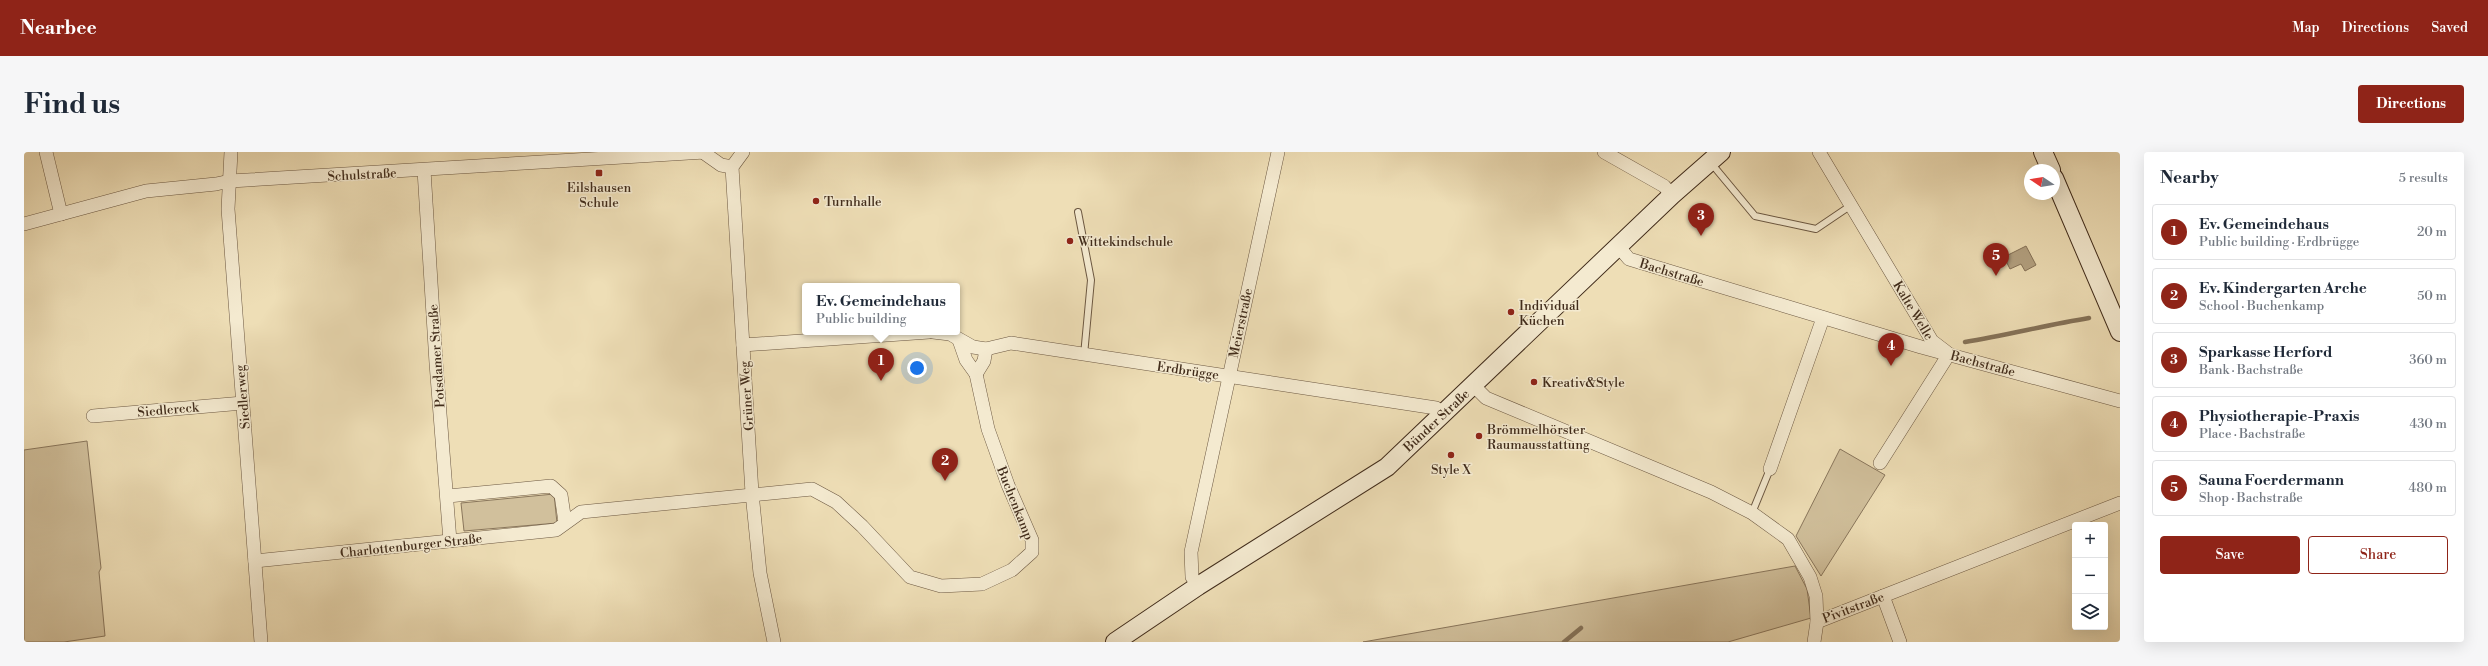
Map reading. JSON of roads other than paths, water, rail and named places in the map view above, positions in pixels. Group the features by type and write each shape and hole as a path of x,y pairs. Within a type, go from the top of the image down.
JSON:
{"main road":[{"path":"2043,152 2048,164"},
{"name":"Bünder Straße","path":"1115,642 1198,586 1387,467 1618,246 1715,157"},
{"path":"2060,192 2120,332"}],"street":[{"path":"46,152 61,214"},
{"name":"Siedlerweg","path":"231,152 228,209 261,642"},
{"path":"704,152 721,165 732,167 743,152"},
{"name":"Schulstraße","path":"24,224 146,192 230,181 704,152"},
{"name":"Meierstraße","path":"1198,586 1192,577 1191,552 1228,376 1278,152"},
{"path":"1604,152 1664,186 1672,195"},
{"name":"Kalte Welle","path":"1818,152 1932,341 1948,354"},
{"name":"Grüner Weg","path":"732,167 752,493 760,573 774,642"},
{"name":"Potsdamer Straße","path":"424,170 436,363 448,496 450,542"},
{"name":"Bachstraße","path":"1618,246 1629,259 1823,318 2120,401"},
{"path":"1770,469 1823,318"},
{"path":"743,345 886,335"},
{"name":"Erdbrügge","path":"952,335 972,347 986,349 1011,343 1436,408 1444,414"},
{"path":"960,340 966,360 976,374 984,361 986,349"},
{"path":"1880,463 1948,354"},
{"name":"Buchenkamp","path":"752,493 812,489 836,502 862,526 910,577 941,586 982,584 1012,570 1032,552 1032,540 1008,485 988,429 976,374"},
{"name":"Pivitstraße","path":"1473,385 1486,398 1711,492 1752,513 1788,539 1810,577 1816,596 1817,622 2120,503"},
{"name":"Siedlereck","path":"93,416 242,403"},
{"path":"448,496 551,486 561,495 565,522"},
{"name":"Charlottenburger Straße","path":"255,561 556,530 565,522 581,512 752,493"},
{"path":"1883,596 1900,642"},
{"path":"1814,642 1817,622"}],"lane":[{"path":"1715,157 1755,216 1816,229 1850,206"},
{"path":"1078,212 1091,280 1084,355"},
{"path":"1752,513 1770,469"}],"waterway":[{"path":"1965,342 2089,318"},
{"path":"1564,642 1581,628"}],"place":[{"name":"Eilshausen Schule","path":"599,173"},
{"name":"Turnhalle","path":"816,201"},
{"name":"Sparkasse Herford","path":"1701,236"},
{"name":"Wittekindschule","path":"1070,241"},
{"name":"Sauna Foerdermann","path":"1996,276"},
{"name":"Individual Küchen","path":"1511,312"},
{"name":"Physiotherapie-Praxis","path":"1891,366"},
{"name":"Ev. Gemeindehaus","path":"881,381"},
{"name":"Kreativ&Style","path":"1534,382"},
{"name":"Brömmelhörster Raumausstattung","path":"1479,436"},
{"name":"Style X","path":"1451,455"},
{"name":"Ev. Kindergarten Arche","path":"945,481"}]}
